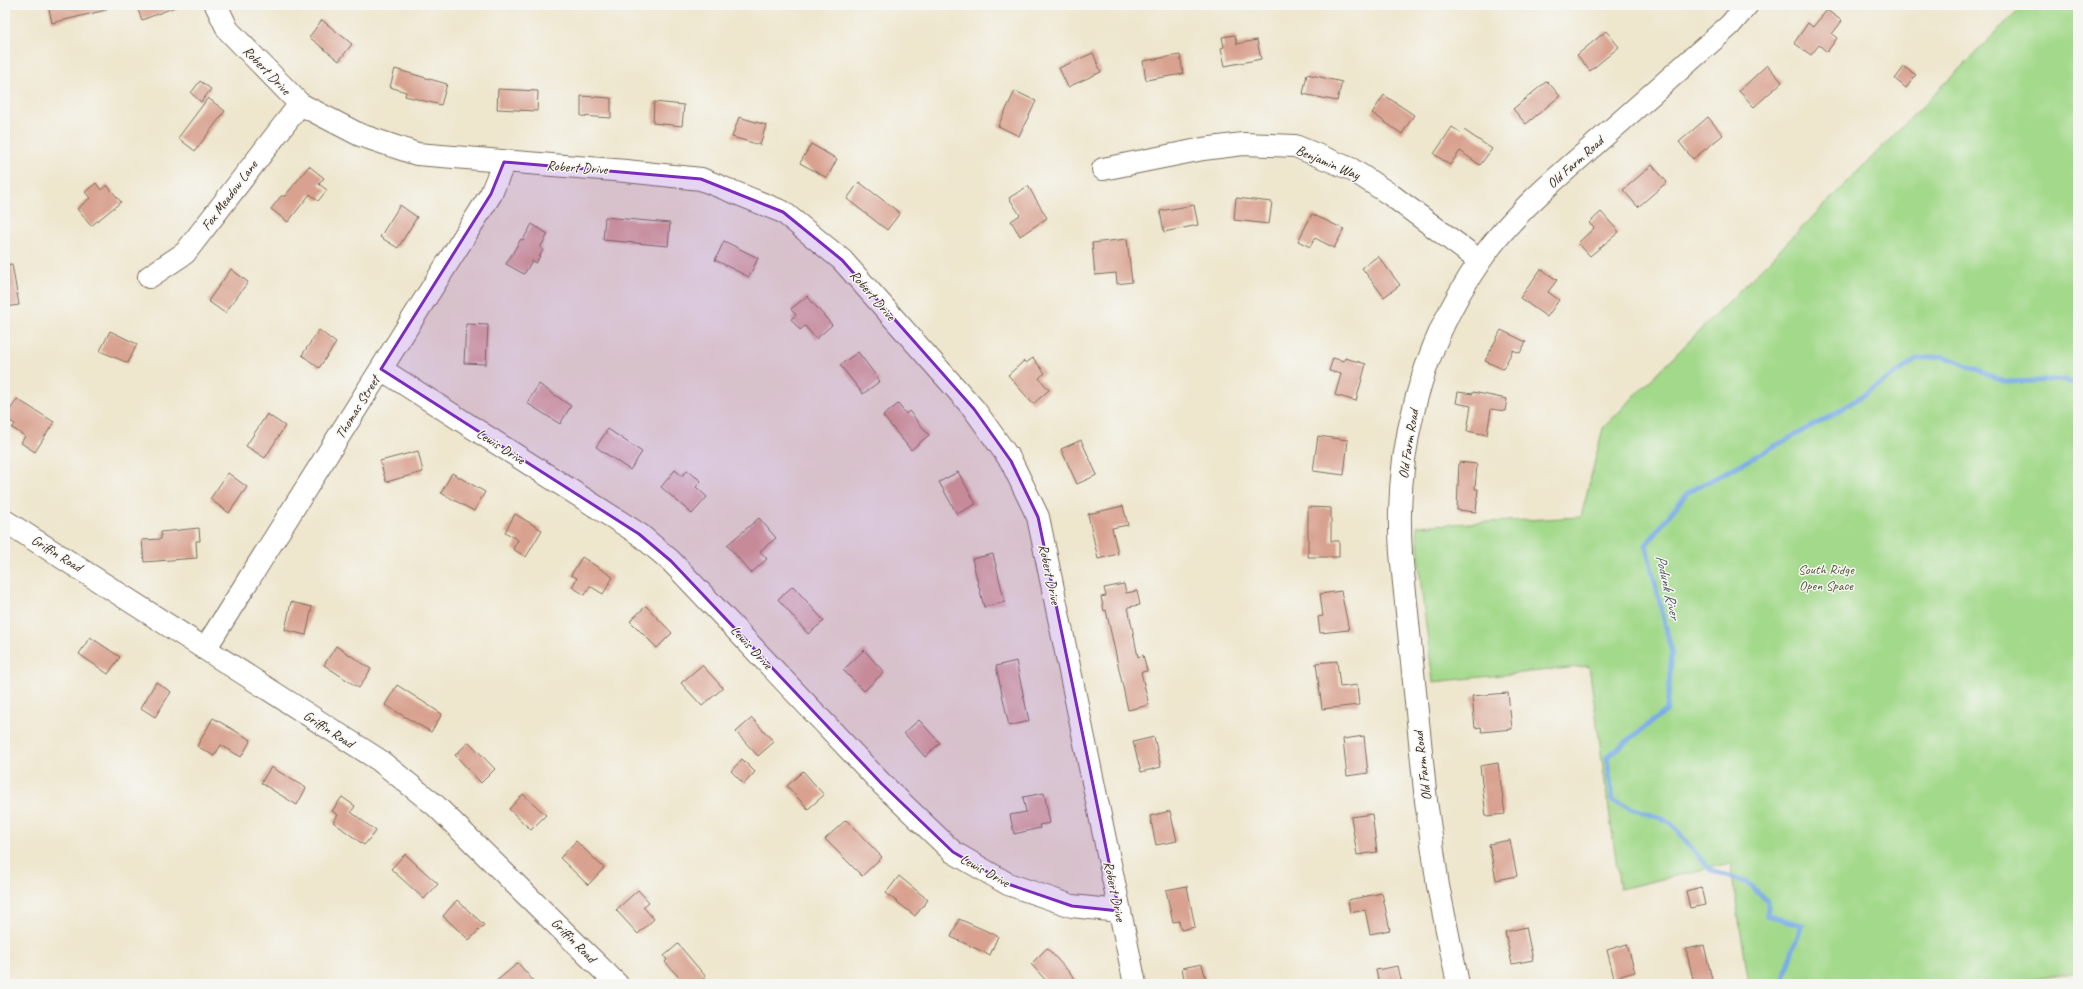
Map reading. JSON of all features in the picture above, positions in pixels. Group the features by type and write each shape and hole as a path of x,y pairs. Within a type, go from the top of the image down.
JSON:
{"street":[{"name":"Robert Drive","path":"216,5 228,30 300,104 360,135 417,154 626,171 701,180 783,212 842,260 974,409 1011,461 1038,517 1135,984"},
{"name":"Old Farm Road","path":"1458,984 1438,886 1426,801 1412,682 1399,529 1402,480 1410,419 1428,362 1444,322 1480,261 1527,205 1730,25 1747,5"},
{"name":"Fox Meadow Lane","path":"149,276 185,253 300,104"},
{"name":"Benjamin Way","path":"1103,169 1203,149 1235,145 1295,146 1351,169 1391,195 1480,261"},
{"name":"Thomas Street","path":"205,649 491,194 504,162"},
{"name":"Lewis Drive","path":"381,369 638,534 671,561 882,784 953,852 1008,884 1072,906 1119,911"},
{"name":"Griffin Road","path":"5,521 379,760 436,806 617,984"}],"highlighted area":[{"path":"504,162 701,179 783,212 842,260 974,409 1011,461 1038,517 1119,911 1072,906 1008,884 953,852 882,784 671,561 639,534 381,369 491,194"}],"green space":[{"name":"South Ridge Open Space","path":"2023,5 2078,5 2078,972 2004,984 1749,984 1730,863 1620,889 1589,666 1433,682 1420,577 1417,526 1581,517 1603,428"}],"building":[{"path":"48,5 105,5 106,10 52,23"},
{"path":"136,5 178,5 178,6 142,20"},
{"path":"1827,10 1842,21 1832,34 1837,38 1827,52 1819,45 1811,55 1794,43 1808,23 1813,27"},
{"path":"322,20 352,44 339,61 309,37"},
{"path":"1606,31 1619,47 1590,71 1577,55"},
{"path":"1235,35 1237,44 1257,40 1261,59 1225,66 1221,48 1224,47 1222,37"},
{"path":"1093,53 1101,72 1068,87 1059,68"},
{"path":"1180,55 1183,74 1146,80 1143,61"},
{"path":"1767,65 1782,82 1754,107 1739,91"},
{"path":"1904,67 1916,75 1906,88 1895,79"},
{"path":"395,69 447,84 441,105 405,96 406,92 390,87"},
{"path":"1307,74 1342,82 1337,101 1303,94"},
{"path":"200,81 211,89 201,102 191,93"},
{"path":"1547,81 1560,96 1526,124 1513,109"},
{"path":"498,89 538,91 537,111 497,109"},
{"path":"1015,91 1036,101 1019,136 998,126"},
{"path":"1384,95 1414,115 1402,134 1372,113"},
{"path":"581,96 611,98 611,118 581,116"},
{"path":"208,98 225,111 195,151 178,138"},
{"path":"654,102 684,105 682,126 653,123"},
{"path":"739,117 766,125 760,145 732,137"},
{"path":"1708,117 1723,135 1693,159 1679,142"},
{"path":"1452,127 1461,133 1464,130 1492,149 1480,165 1460,151 1450,165 1434,154"},
{"path":"811,144 837,159 827,178 800,163"},
{"path":"1652,165 1667,182 1638,207 1623,190"},
{"path":"309,166 324,178 319,184 327,190 318,201 310,194 288,222 271,209 281,196 285,196"},
{"path":"859,182 900,213 887,230 847,199"},
{"path":"96,183 101,190 107,185 121,202 91,226 77,209 90,198 85,192"},
{"path":"1028,186 1047,218 1020,236 1011,221 1020,215 1009,198"},
{"path":"1236,198 1272,202 1269,224 1234,220"},
{"path":"400,205 417,217 398,248 380,237"},
{"path":"1194,205 1198,225 1164,232 1160,211"},
{"path":"1601,212 1619,232 1590,256 1578,243 1594,228 1589,223"},
{"path":"1312,214 1344,229 1334,248 1315,238 1310,247 1298,241"},
{"path":"605,217 670,223 668,246 603,240"},
{"path":"532,224 548,234 540,248 543,250 536,263 532,261 524,274 506,264"},
{"path":"1127,239 1132,282 1117,284 1116,273 1095,275 1092,243"},
{"path":"724,241 758,258 749,277 715,260"},
{"path":"1378,256 1400,285 1384,297 1362,268"},
{"path":"12,264 19,305 5,307 5,265"},
{"path":"231,269 248,282 225,313 208,301"},
{"path":"1541,269 1557,280 1548,292 1559,300 1547,317 1520,298"},
{"path":"807,296 832,325 816,339 805,326 800,330 791,319 796,315 791,309"},
{"path":"466,324 488,325 486,364 464,363"},
{"path":"319,330 336,343 319,368 302,355"},
{"path":"1501,330 1526,342 1520,353 1513,350 1503,369 1485,361"},
{"path":"110,331 137,344 128,363 100,351"},
{"path":"858,352 880,381 863,394 840,365"},
{"path":"1033,358 1045,373 1039,378 1049,390 1033,404 1008,375 1024,361 1026,363"},
{"path":"1333,358 1344,361 1345,358 1366,364 1356,401 1335,395 1341,374 1329,371"},
{"path":"539,384 571,406 560,424 527,403"},
{"path":"1458,392 1473,394 1473,392 1507,399 1505,411 1491,409 1487,435 1467,431 1471,406 1456,403"},
{"path":"17,399 54,422 35,452 21,443 25,436 12,428 15,424 5,418"},
{"path":"898,404 906,414 909,411 929,435 911,450 883,416"},
{"path":"267,414 285,426 265,458 246,446"},
{"path":"608,429 642,452 630,470 596,447"},
{"path":"1318,436 1348,440 1344,475 1313,471"},
{"path":"1081,440 1097,475 1077,484 1061,449"},
{"path":"418,451 423,472 386,482 380,461"},
{"path":"1459,462 1477,464 1475,489 1478,489 1476,512 1457,510"},
{"path":"675,470 682,476 687,470 701,481 696,487 707,497 692,514 661,487"},
{"path":"958,472 976,504 957,514 939,482"},
{"path":"228,473 247,487 229,513 210,499"},
{"path":"452,473 485,492 474,511 441,493"},
{"path":"1123,506 1128,525 1112,528 1118,554 1098,559 1088,514"},
{"path":"1308,507 1331,508 1331,541 1339,541 1339,557 1308,557"},
{"path":"515,514 542,530 526,557 513,549 518,540 505,532"},
{"path":"759,518 776,538 760,551 767,559 751,573 727,545"},
{"path":"199,528 200,541 196,541 197,558 144,562 142,540 161,539 161,532"},
{"path":"993,554 1005,602 984,607 972,559"},
{"path":"582,557 613,577 603,594 590,586 585,595 572,587 577,578 571,575"},
{"path":"1124,584 1126,593 1137,591 1140,605 1128,607 1138,657 1143,655 1147,671 1141,672 1149,705 1128,710 1106,610 1104,611 1101,597 1106,596 1104,588"},
{"path":"793,586 824,621 808,634 778,599"},
{"path":"1341,591 1349,630 1320,633 1318,617 1323,616 1320,594"},
{"path":"291,602 312,607 306,635 285,630"},
{"path":"646,606 672,633 657,648 630,621"},
{"path":"90,637 120,657 108,674 79,654"},
{"path":"336,646 371,669 359,688 324,665"},
{"path":"864,650 884,672 864,691 843,670"},
{"path":"1016,661 1029,721 1009,726 996,666"},
{"path":"1337,661 1340,687 1357,685 1359,705 1322,709 1316,663"},
{"path":"702,665 723,688 702,706 681,683"},
{"path":"156,682 171,692 155,717 141,708"},
{"path":"397,685 442,714 431,732 385,705"},
{"path":"1508,693 1512,729 1482,732 1481,727 1475,728 1472,696"},
{"path":"213,718 251,740 241,757 221,745 214,756 197,746"},
{"path":"752,718 774,742 758,756 736,732"},
{"path":"919,720 940,743 925,757 904,733"},
{"path":"1364,736 1368,773 1347,776 1343,739"},
{"path":"1154,737 1161,767 1141,772 1133,742"},
{"path":"469,742 495,769 481,783 455,755"},
{"path":"742,759 755,772 744,784 731,771"},
{"path":"1498,763 1505,814 1486,816 1480,766"},
{"path":"271,767 306,788 297,805 261,783"},
{"path":"803,771 824,795 808,809 787,786"},
{"path":"1044,793 1050,823 1039,825 1040,828 1014,834 1010,815 1026,812 1023,797"},
{"path":"523,794 546,815 531,830 509,809"},
{"path":"342,797 355,806 351,812 376,831 364,845 333,822 338,815 332,811"},
{"path":"1170,811 1177,841 1156,845 1150,816"},
{"path":"1372,814 1377,852 1357,855 1351,817"},
{"path":"846,820 882,857 862,876 825,839"},
{"path":"1510,840 1517,876 1496,880 1489,844"},
{"path":"576,841 604,868 588,885 560,858"},
{"path":"405,854 438,884 424,899 391,869"},
{"path":"899,876 928,900 915,916 886,893"},
{"path":"1187,886 1195,927 1181,930 1179,921 1173,922 1166,890"},
{"path":"1701,887 1705,905 1690,908 1686,891"},
{"path":"638,890 649,902 643,907 654,919 638,934 616,910"},
{"path":"1382,893 1390,930 1370,934 1365,910 1350,913 1348,900"},
{"path":"457,900 484,925 469,940 443,916"},
{"path":"959,919 998,936 990,955 951,937"},
{"path":"1526,927 1533,960 1512,964 1505,932"},
{"path":"678,944 706,977 697,984 685,984 665,962 667,960 664,956"},
{"path":"1627,944 1635,972 1614,978 1607,950"},
{"path":"1704,945 1713,984 1694,984 1686,949"},
{"path":"1047,948 1080,984 1049,984 1031,964"},
{"path":"518,963 536,984 493,984"},
{"path":"1202,964 1207,984 1185,984 1182,968"},
{"path":"1398,966 1402,984 1379,984 1376,970"}],"waterway":[{"name":"Podunk River","path":"1787,984 1784,980 1788,963 1802,925 1767,915 1767,900 1748,883 1711,871 1670,822 1613,801 1607,757 1667,710 1672,653 1646,545 1687,493 1833,415 1918,359 1944,356 2005,382 2066,380 2078,386"}]}
